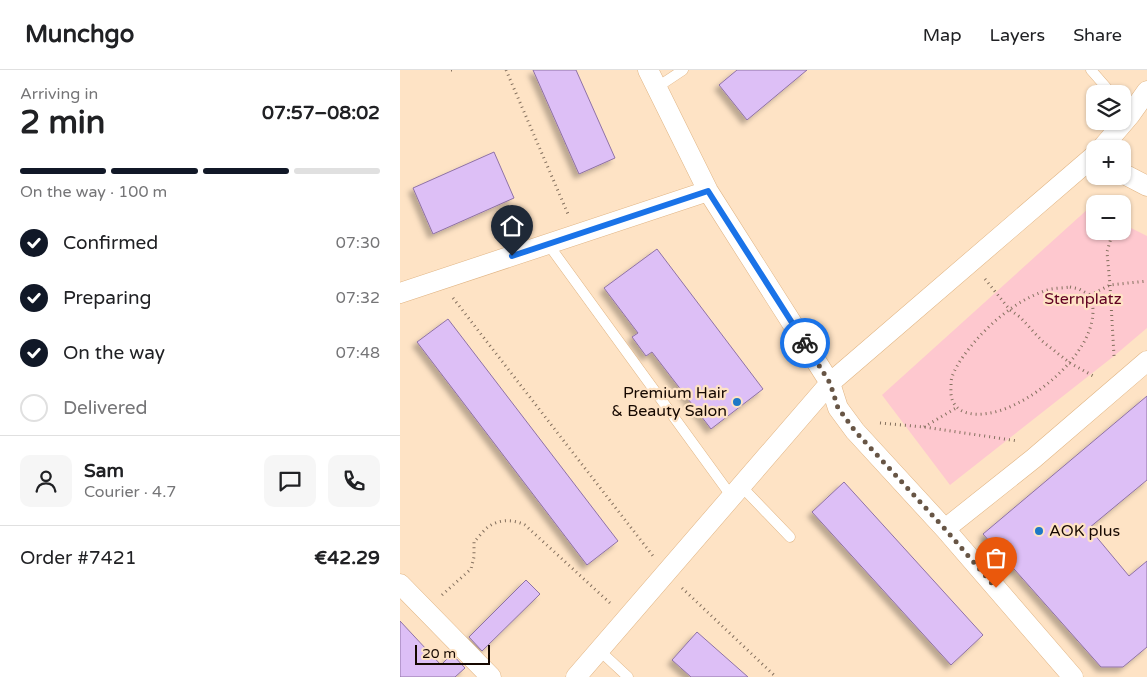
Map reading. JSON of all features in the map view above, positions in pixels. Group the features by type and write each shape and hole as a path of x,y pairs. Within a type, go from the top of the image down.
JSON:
{"street":[{"path":"652,79 708,191 830,383 838,408 855,431 945,529 1073,677"},
{"path":"1131,105 1147,91"},
{"path":"576,677 830,383 1086,164"},
{"path":"1131,178 1147,186"},
{"path":"400,293 708,191"},
{"path":"945,529 1033,459 1147,361"},
{"path":"400,584 490,677"}],"lane":[{"path":"652,79 683,70"},
{"path":"1092,70 1104,85"},
{"path":"548,244 737,492 790,537"},
{"path":"599,650 628,677"}],"path":[{"path":"506,70 577,234"},
{"path":"1110,240 1107,252 1114,356 1116,362"},
{"path":"440,280 666,573 776,677"},
{"path":"1090,295 1110,284 1147,281"},
{"path":"992,288 1010,310 1020,317 1042,341 1070,363 1098,379"},
{"path":"1053,289 1079,289 1090,295 1093,303 1093,317 1090,331 1070,363 1041,388 1024,400 991,413 977,415 966,413 956,408 950,396 951,378 960,360 988,327 1020,302 1053,289"},
{"path":"924,427 956,408"},
{"path":"876,423 924,427 1018,441"},
{"path":"426,610 471,569 474,557 474,542 488,527 503,520 517,521 525,525 627,618"}],"green space":[{"name":"Sternplatz","path":"1086,211 1086,240 1131,240 1131,228 1147,236 1147,328 950,485 882,395"}],"building":[{"path":"533,70 576,70 615,158 579,174"},
{"path":"737,70 807,70 747,120 719,85"},
{"path":"494,152 514,198 433,234 413,188"},
{"path":"657,249 763,389 711,429 652,352 646,356 632,337 638,333 604,288"},
{"path":"448,319 618,541 587,565 417,342"},
{"name":"AOK plus","path":"1147,396 1147,480 1089,528 1129,576 1147,561 1147,647 1123,667 1101,667 983,534"},
{"path":"844,482 983,635 951,665 812,512"},
{"path":"526,580 540,594 482,651 469,637"},
{"path":"400,621 441,665 452,654 465,668 455,677 400,677"},
{"path":"697,632 748,677 691,677 672,660"}],"way so far":[{"path":"805,343 830,383 838,408 855,431 996,588"}],"place":[{"name":"Premium Hair & Beauty Salon","path":"737,402"},
{"name":"AOK plus","path":"1039,531"}],"route":[{"path":"512,256 708,191 805,343"}]}
